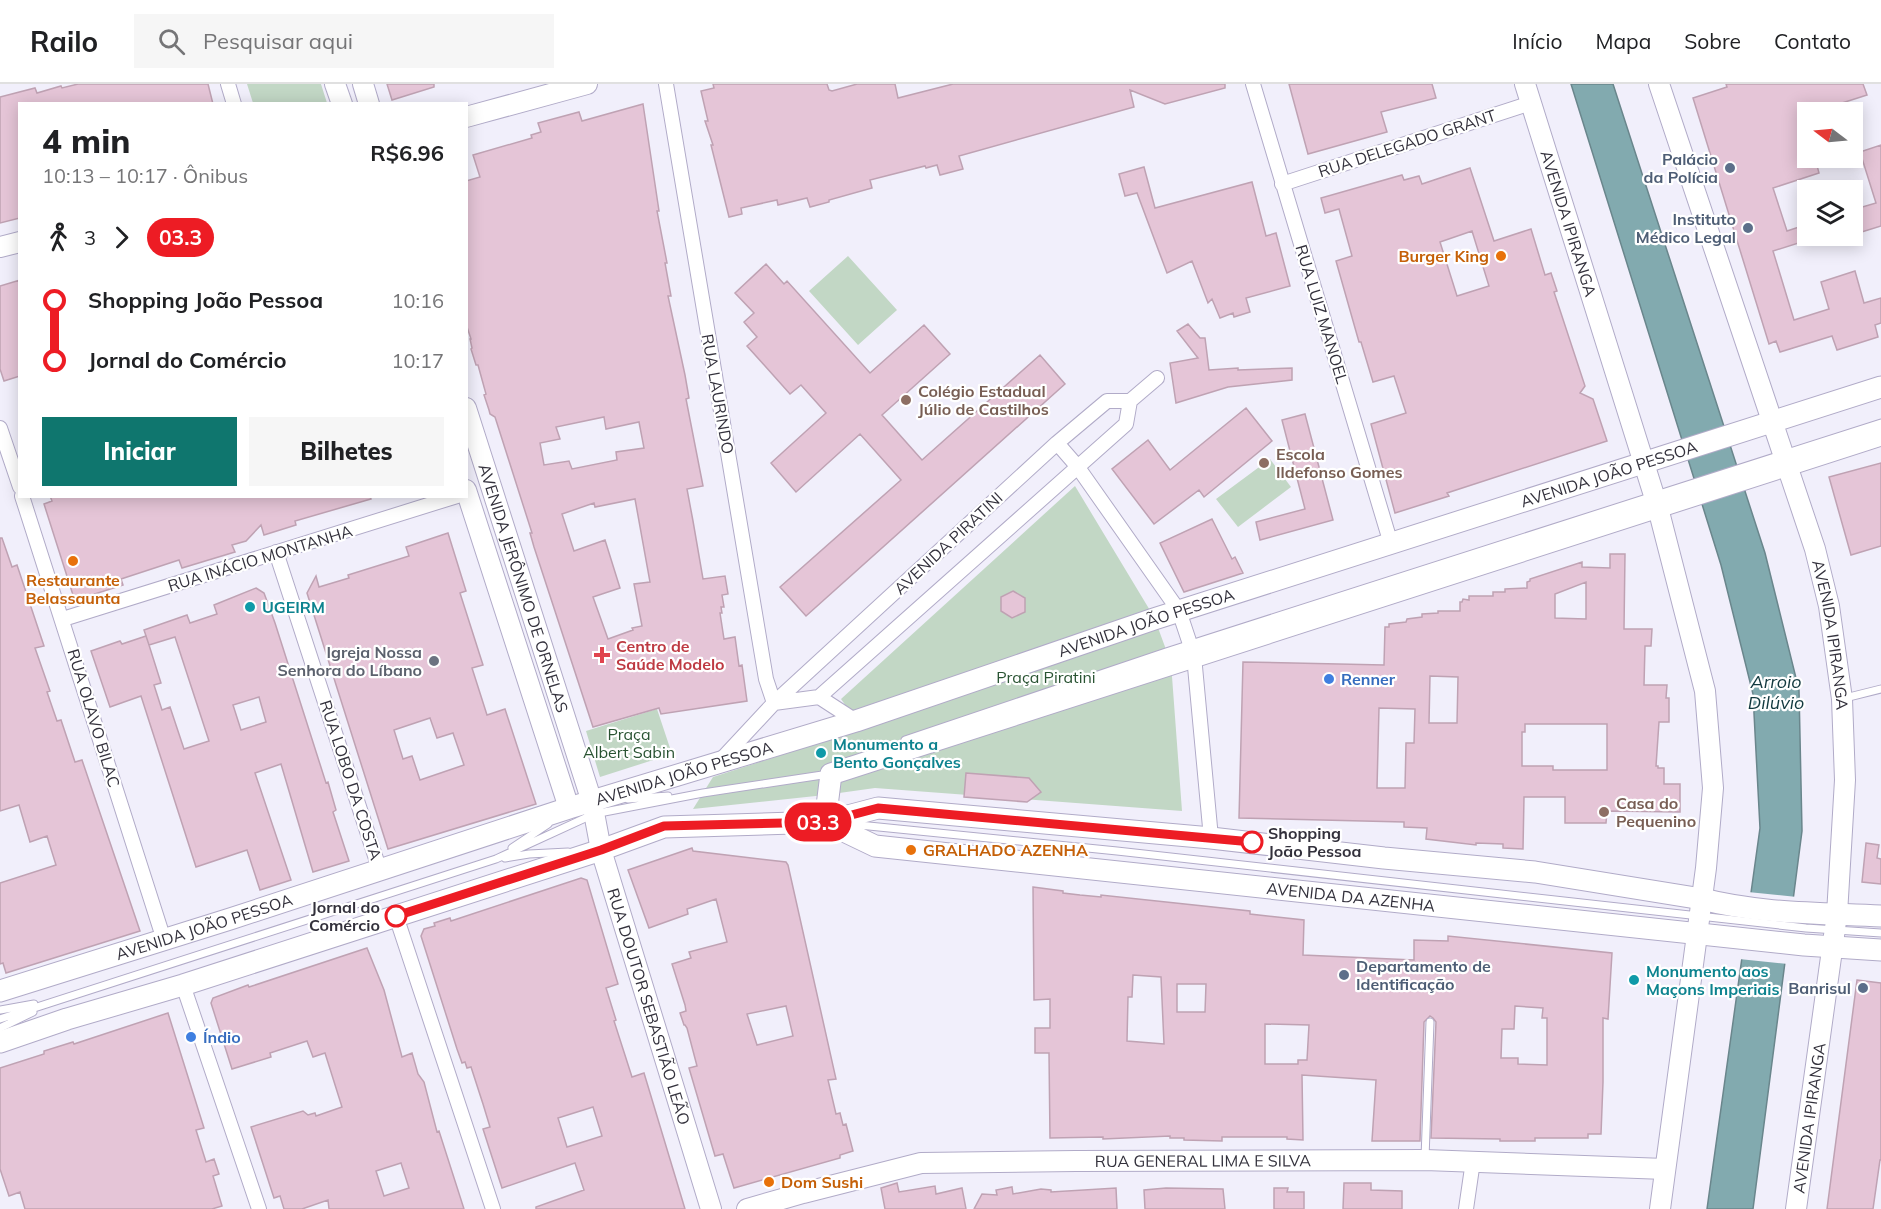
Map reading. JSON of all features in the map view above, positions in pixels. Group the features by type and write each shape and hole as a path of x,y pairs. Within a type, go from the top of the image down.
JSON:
{"main road":[{"name":"AVENIDA JOÃO PESSOA","path":"0,992 569,808 593,808 718,762 856,721 1179,611 1881,387"},
{"path":"825,822 831,774 1192,650 1785,460 1881,435"},
{"name":"AVENIDA DA AZENHA","path":"601,850 664,826 825,822 878,808 1211,838 1384,858 1536,872 1699,916 1806,929 1835,930 1881,950"},
{"name":"AVENIDA DA AZENHA","path":"825,822 874,846 1699,916 1806,929 1835,930 1881,916"},
{"path":"0,1042 601,850"}],"street":[{"path":"228,84 233,102"},
{"path":"335,84 341,102"},
{"path":"363,84 368,102"},
{"path":"468,116 586,84"},
{"name":"RUA LAURINDO","path":"666,84 766,679 774,703"},
{"name":"RUA LUIZ MANOEL","path":"1253,84 1391,544"},
{"name":"AVENIDA IPIRANGA","path":"1525,84 1657,502 1705,691 1713,788 1699,916 1660,1209"},
{"name":"AVENIDA IPIRANGA","path":"1659,84 1815,549 1829,606 1842,699 1845,780 1835,930 1796,1209"},
{"name":"RUA DELEGADO GRANT","path":"1282,184 1531,103"},
{"path":"0,247 18,242"},
{"path":"1130,401 1157,378"},
{"name":"AVENIDA PIRATINI","path":"718,762 774,703 1057,443 1107,401 1130,401 1126,424 819,697"},
{"name":"AVENIDA JERÔNIMO DE ORNELAS","path":"468,414 593,808"},
{"path":"0,428 18,481"},
{"path":"1057,443 1077,466 1179,611 1192,650 1211,838"},
{"name":"RUA INÁCIO MONTANHA","path":"468,492 491,485"},
{"name":"RUA OLAVO BILAC","path":"23,498 164,940"},
{"name":"RUA INÁCIO MONTANHA","path":"63,619 448,498"},
{"name":"AVENIDA JERÔNIMO DE ORNELAS","path":"466,498 521,657 569,808"},
{"name":"RUA LOBO DA COSTA","path":"276,552 380,871"},
{"path":"521,657 543,649"},
{"path":"774,703 819,697 856,721"},
{"name":"RUA DOUTOR SEBASTIÃO LEÃO","path":"593,808 601,850 711,1209"},
{"path":"396,916 493,1209"},
{"path":"183,985 259,1209"},
{"name":"RUA GENERAL LIMA E SILVA","path":"747,1209 803,1192 921,1163 1425,1160 1665,1169"},
{"path":"1466,1209 1473,1161"}],"lane":[{"path":"1785,460 1881,423"},
{"path":"1842,699 1881,689"},
{"path":"496,859 593,808 831,774"},
{"path":"593,808 703,793"},
{"path":"496,859 569,808"},
{"path":"0,1019 496,859 529,854 601,850"},
{"path":"1835,930 1881,933"},
{"path":"0,1010 60,1000"},
{"path":"0,1028 60,1000"},
{"path":"1425,1160 1430,1022"}],"green space":[{"path":"247,84 321,84 327,102 253,102"},
{"path":"848,256 897,310 858,345 809,291"},
{"path":"1270,459 1291,487 1238,527 1216,499"},
{"name":"Praça Piratini","path":"1075,486 1154,617 1171,663 1182,811 875,788 693,809 713,777 862,729 841,699"},
{"name":"Praça Albert Sabin","path":"657,709 672,754 600,777 586,731"}],"water":[{"name":"Arroio Dilúvio","path":"1571,84 1613,84 1765,553 1799,690 1802,831 1753,1209 1707,1209 1760,828 1753,694 1721,565"}],"pier":[{"path":"1748,892 1797,897 1788,964 1739,959"}],"building":[{"path":"78,84 208,84 212,102 18,102 18,218 0,223 0,97 35,88 37,93 61,86 62,88"},
{"path":"387,84 434,84 434,87 392,100"},
{"path":"713,84 827,84 829,90 832,91 857,84 895,84 898,98 953,84 1225,84 1225,88 1165,104 1130,90 1134,107 959,156 963,169 940,175 937,165 926,168 925,166 870,180 872,188 810,207 807,198 778,205 777,200 741,208 742,214 729,217 711,145 713,145 705,121 708,121 701,91 714,88"},
{"path":"1289,84 1432,84 1436,98 1381,112 1387,132 1308,154"},
{"path":"1726,84 1863,84 1867,95 1845,102 1797,102 1797,168 1818,168 1819,173 1773,188 1787,231 1797,228 1797,243 1773,251 1794,320 1829,309 1821,282 1855,271 1864,303 1881,298 1881,323 1875,325 1878,337 1837,350 1832,336 1780,352 1776,341 1769,344 1693,98 1727,87"},
{"path":"643,104 659,211 657,211 667,263 665,263 671,296 668,296 685,375 689,398 686,399 703,486 687,489 703,579 725,576 728,594 722,595 724,607 721,607 722,613 720,613 724,639 735,637 747,701 661,714 659,708 593,727 534,547 530,533 532,533 495,417 490,414 484,395 486,394 471,349 468,330 468,180 480,177 473,155 532,138 531,135 541,132 538,123 579,112 582,121","holes":["604,417 606,429 639,422 644,448 616,452 617,460 572,469 569,461 544,465 540,443 560,439 556,427","635,499 650,582 634,584 642,626 608,639 593,597 620,588 605,540 574,551 562,514 594,503 595,507"]},
{"path":"1881,145 1881,226 1863,232 1863,207 1876,203 1863,162 1863,151"},
{"path":"1144,167 1155,208 1252,182 1266,236 1276,233 1290,286 1246,298 1250,312 1234,317 1233,313 1220,318 1212,299 1208,303 1192,261 1167,273 1137,193 1125,196 1119,174"},
{"path":"1470,168 1494,241 1531,229 1545,275 1551,273 1557,291 1554,292 1585,386 1580,393 1593,399 1607,441 1447,493 1449,496 1395,513 1371,424 1406,413 1394,376 1373,382 1336,261 1352,256 1339,209 1325,213 1321,198 1402,175 1404,180 1419,176 1422,184","holes":["1472,231 1489,286 1457,296 1440,242"]},
{"path":"766,264 784,284 787,281 870,373 924,325 950,354 882,415 922,460 1040,355 1065,384 806,616 780,587 901,480 860,434 796,492 771,463 826,413 801,385 790,394 747,346 757,337 744,322 754,313 735,293"},
{"path":"18,281 18,377 4,381 0,369 0,286"},
{"path":"1188,324 1200,338 1205,338 1209,370 1292,368 1292,380 1228,387 1176,403 1170,363 1198,358 1177,331"},
{"path":"1246,408 1272,441 1204,497 1199,490 1154,524 1112,469 1148,440 1170,470"},
{"path":"1305,414 1333,520 1260,540 1256,522 1305,509 1282,420"},
{"path":"1881,463 1881,546 1851,555 1829,477"},
{"path":"51,498 371,499 295,521 296,525 264,535 261,525 246,541 232,545 235,552 182,568 179,560 121,579 123,585 79,599 73,595 44,504 52,501"},
{"path":"1212,519 1232,559 1235,557 1243,573 1184,592 1160,543"},
{"path":"448,533 466,591 460,593 483,665 472,668 487,715 505,709 536,804 388,849 307,593 316,576 319,587 349,578 348,575 409,556 406,547","holes":["430,718 437,738 453,733 464,765 420,780 412,756 403,759 394,730"]},
{"path":"0,538 2,538 12,567 17,565 44,646 35,648 50,691 47,692 57,721 61,720 75,762 82,760 140,931 6,973 3,963 0,964 0,883 56,865 47,836 30,842 19,805 0,811"},
{"path":"1610,554 1625,554 1624,629 1652,629 1651,646 1645,646 1644,685 1667,685 1666,698 1669,698 1669,722 1659,722 1656,766 1664,768 1664,784 1680,784 1680,812 1607,811 1606,823 1565,823 1565,797 1524,797 1523,849 1503,848 1503,844 1476,843 1476,845 1426,839 1427,828 1404,827 1404,822 1239,818 1243,662 1384,665 1385,627 1389,627 1389,624 1406,622 1407,619 1422,617 1422,614 1438,613 1438,611 1460,611 1460,602 1463,599 1469,600 1469,596 1493,596 1493,592 1505,592 1505,589 1527,588 1527,582 1530,579 1582,562 1582,567 1610,568","holes":["1586,582 1586,619 1555,618 1555,594","1430,676 1458,677 1457,723 1429,723","1379,708 1415,709 1414,743 1406,743 1405,788 1377,788","1525,724 1607,724 1607,770 1553,770 1553,766 1522,766 1522,732 1525,732"]},
{"path":"256,588 264,593 326,783 328,782 336,810 333,812 349,861 313,872 281,764 255,773 291,880 260,890 247,850 196,867 141,696 110,707 91,651 120,641 122,644 146,636 144,630 187,615 190,623 217,614 214,605","holes":["175,637 209,741 184,749 170,707 162,710 154,685 161,683 149,645","259,697 266,722 241,730 233,705"]},
{"path":"1013,591 1025,598 1025,612 1012,618 1001,611 1001,597"},
{"path":"966,773 1029,778 1041,792 1027,802 964,797"},
{"path":"1866,843 1879,845 1877,858 1881,859 1881,884 1862,882"},
{"path":"692,848 693,851 786,862 836,1079 828,1080 836,1114 840,1113 843,1125 846,1124 853,1151 840,1155 840,1158 734,1188 723,1154 715,1156 689,1068 697,1066 687,1028 680,1013 686,1011 672,964 691,958 689,952 727,942 716,899 687,909 688,914 649,928 628,870","holes":["786,1006 793,1036 757,1045 747,1014"]},
{"path":"581,878 587,880 618,984 606,988 616,1020 614,1021 632,1077 644,1073 685,1209 536,1209 536,1207 584,1190 575,1163 502,1188 483,1129 490,1127 483,1104 471,1067 467,1068 465,1062 462,1063 421,936 424,929 435,926 434,923 450,918 451,921","holes":["593,1107 602,1136 567,1147 558,1118"]},
{"path":"1033,887 1080,895 1101,897 1101,895 1250,911 1250,914 1304,920 1303,955 1414,960 1414,940 1448,941 1448,936 1612,953 1608,1019 1603,1018 1601,1134 1588,1134 1588,1138 1535,1138 1535,1141 1431,1138 1436,1022 1430,1016 1424,1022 1420,1141 1372,1141 1376,1080 1302,1075 1303,1140 1287,1139 1287,1137 1222,1137 1222,1141 1184,1140 1184,1138 1170,1138 1170,1136 1103,1139 1103,1137 1050,1138 1049,1053 1035,1053 1035,1028 1050,1028 1050,999 1034,1000","holes":["1133,975 1161,977 1164,1044 1127,1041 1128,997 1132,997","1177,984 1206,984 1205,1012 1177,1012","1515,1006 1543,1008 1542,1018 1547,1018 1547,1065 1518,1064 1518,1058 1501,1058 1502,1029 1514,1029","1265,1024 1309,1025 1307,1060 1298,1060 1298,1064 1265,1064"]},
{"path":"367,948 384,990 402,1057 412,1053 418,1074 424,1082 437,1132 439,1131 464,1209 329,1209 328,1200 302,1209 284,1209 280,1196 274,1198 251,1127 303,1111 308,1115 315,1113 316,1116 342,1107 325,1053 313,1057 307,1041 270,1053 271,1057 232,1069 211,1003 213,998 248,985 249,987","holes":["401,1163 409,1188 384,1196 376,1171"]},
{"path":"1857,980 1881,983 1881,1160 1873,1209 1827,1209"},
{"path":"168,1013 204,1128 196,1130 206,1162 214,1159 219,1174 213,1176 222,1206 212,1209 25,1209 20,1192 9,1196 0,1169 0,1068 44,1054 44,1051 73,1042 74,1044"},
{"path":"897,1183 899,1192 935,1186 936,1194 962,1188 966,1209 885,1209 881,1188"},
{"path":"1344,1183 1371,1183 1371,1190 1402,1191 1402,1209 1343,1209"},
{"path":"1012,1187 1013,1194 1041,1189 1051,1190 1051,1192 1116,1188 1117,1209 974,1209 982,1194 997,1195 996,1190"},
{"path":"1274,1188 1288,1188 1287,1192 1304,1192 1304,1209 1274,1209"},
{"path":"1223,1189 1225,1209 1145,1209 1144,1190"}],"bus line":[{"name":"03.3","path":"396,916 601,850 664,826 825,822 878,808 1252,842"}],"place":[{"name":"Palácio da Polícia","path":"1730,168"},
{"name":"Instituto Médico Legal","path":"1748,228"},
{"name":"Burger King","path":"1501,256"},
{"name":"Colégio Estadual Júlio de Castilhos","path":"906,400"},
{"name":"Escola Ildefonso Gomes","path":"1264,463"},
{"name":"Restaurante Belassaunta","path":"73,561"},
{"name":"UGEIRM","path":"250,607"},
{"name":"Centro de Saúde Modelo","path":"602,655"},
{"name":"Igreja Nossa Senhora do Líbano","path":"434,661"},
{"name":"Renner","path":"1329,679"},
{"name":"Monumento a Bento Gonçalves","path":"821,753"},
{"name":"Casa do Pequenino","path":"1604,812"},
{"name":"Shopping João Pessoa","path":"1252,842"},
{"name":"GRALHADO AZENHA","path":"911,850"},
{"name":"Jornal do Comércio","path":"396,916"},
{"name":"Departamento de Identificação","path":"1344,975"},
{"name":"Monumento aos Maçons Imperiais","path":"1634,980"},
{"name":"Banrisul","path":"1863,988"},
{"name":"Índio","path":"191,1037"},
{"name":"Dom Sushi","path":"769,1182"}]}
